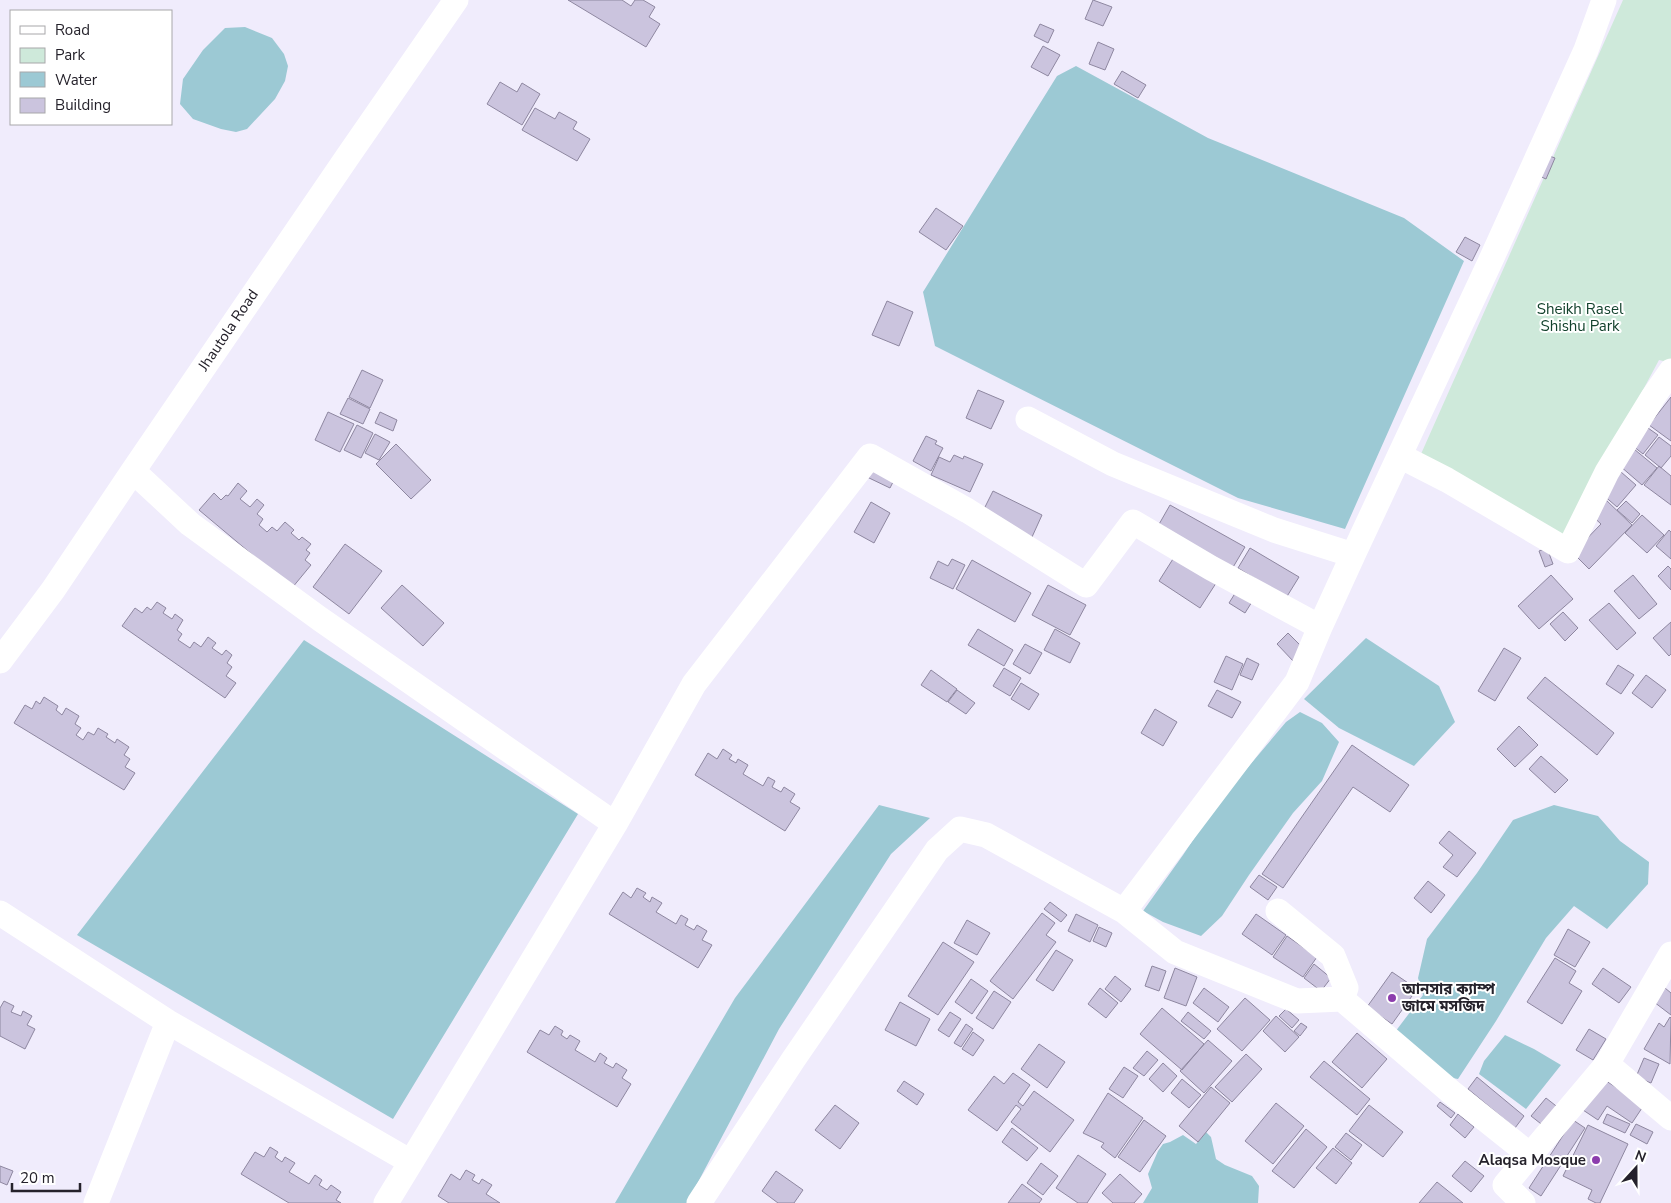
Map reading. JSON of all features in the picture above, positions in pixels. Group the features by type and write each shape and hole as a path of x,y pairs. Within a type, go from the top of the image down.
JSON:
{"street":[{"name":"Jhautola Road","path":"0,661 53,590 456,0"},
{"path":"1124,911 1297,682 1320,627 1486,271 1586,50 1604,0"},
{"path":"1400,456 1447,480 1568,551 1607,472 1671,371"},
{"path":"1028,418 1112,464 1274,530 1353,555"},
{"path":"386,1203 615,824 694,684 870,456 968,511 1086,585 1133,522 1211,568 1320,627"},
{"path":"133,471 190,524 320,619 615,824"},
{"path":"700,1203 793,1060 937,850 960,829 986,835 1124,911 1175,952 1297,1001 1342,999 1451,1092 1530,1155"},
{"path":"1278,912 1333,956 1346,988 1342,999"},
{"path":"0,913 168,1022 411,1162"},
{"path":"1523,1203 1505,1185 1607,1064 1671,954"},
{"path":"96,1203 168,1022"},
{"path":"1607,1064 1671,1118"}],"green space":[{"name":"Sheikh Rasel Shishu Park","path":"1623,0 1671,0 1671,363 1659,360 1565,536 1421,454"}],"water":[{"path":"245,27 272,38 284,54 288,66 285,81 275,99 247,129 236,132 193,119 180,104 183,79 203,50 225,28"},
{"path":"1076,66 1208,138 1404,218 1464,261 1345,529 1238,498 935,346 923,292 1057,76"},
{"path":"1366,638 1439,686 1455,722 1414,766 1339,728 1304,699"},
{"path":"304,640 578,814 393,1119 77,935"},
{"path":"1300,712 1322,723 1339,742 1322,781 1293,813 1222,916 1201,936 1163,922 1143,911 1217,804 1286,722"},
{"path":"879,805 930,818 891,854 779,1029 687,1203 615,1203 735,998"},
{"path":"1554,805 1598,816 1620,841 1649,862 1648,884 1607,929 1574,906 1546,938 1496,1021 1458,1079 1447,1077 1395,1032 1423,995 1418,978 1427,939 1477,873 1513,820"},
{"path":"1505,1035 1561,1065 1526,1109 1479,1074 1484,1061"},
{"path":"1206,1132 1211,1137 1216,1159 1225,1165 1252,1176 1259,1186 1258,1203 1143,1203 1152,1188 1148,1174 1163,1144 1183,1135 1196,1144"}],"building":[{"path":"568,0 622,0 631,6 635,0 643,0 655,7 649,17 660,24 646,47"},
{"path":"1093,0 1112,7 1103,26 1085,19"},
{"path":"1040,24 1054,30 1048,43 1034,36"},
{"path":"1098,42 1114,49 1105,70 1089,64"},
{"path":"1043,46 1060,55 1048,76 1031,67"},
{"path":"1122,71 1146,85 1138,98 1114,84"},
{"path":"500,82 517,92 522,83 540,94 522,125 487,104"},
{"path":"535,108 555,119 559,112 577,122 573,129 590,139 577,161 522,130"},
{"path":"1544,154 1555,158 1546,179 1535,174"},
{"path":"936,208 963,226 946,250 919,232"},
{"path":"1465,237 1480,245 1472,261 1456,252"},
{"path":"887,301 913,312 899,346 872,335"},
{"path":"362,370 383,380 370,408 349,397"},
{"path":"978,390 1004,401 991,429 966,418"},
{"path":"1671,397 1671,441 1649,425"},
{"path":"348,398 370,409 363,424 340,414"},
{"path":"328,412 354,424 340,452 315,440"},
{"path":"380,412 397,420 393,431 375,423"},
{"path":"357,425 373,433 361,458 344,450"},
{"path":"1648,428 1658,435 1643,454 1633,446"},
{"path":"375,434 390,442 379,460 365,453"},
{"path":"926,436 937,441 935,444 943,448 931,471 913,461"},
{"path":"1659,437 1671,446 1671,456 1661,468 1645,455"},
{"path":"396,444 431,480 411,499 376,464"},
{"path":"1634,449 1657,468 1642,485 1620,466"},
{"path":"954,455 963,459 964,456 983,464 970,492 931,475 939,457 950,462"},
{"path":"872,466 896,476 890,488 867,477"},
{"path":"1659,466 1671,476 1671,505 1644,485"},
{"path":"1621,472 1636,485 1617,507 1602,494"},
{"path":"238,483 247,491 240,499 250,507 257,499 264,505 257,514 263,519 259,525 267,532 272,527 277,531 285,522 294,530 291,533 299,540 302,537 311,544 306,550 310,553 305,560 311,565 292,588 199,510 214,493 221,500 226,495 228,496"},
{"path":"993,491 1042,515 1032,537 982,513"},
{"path":"1604,498 1632,525 1589,569 1573,553 1601,524 1589,513"},
{"path":"1626,501 1640,514 1632,523 1617,510"},
{"path":"871,502 890,513 874,543 854,532"},
{"path":"1170,505 1245,547 1232,569 1158,526"},
{"path":"1642,515 1664,535 1647,553 1625,533"},
{"path":"1669,530 1671,532 1671,559 1656,546"},
{"path":"345,544 382,571 349,614 313,587"},
{"path":"1250,548 1299,577 1286,598 1238,568"},
{"path":"1547,548 1553,564 1545,567 1539,551"},
{"path":"1178,551 1220,577 1200,608 1159,581"},
{"path":"952,559 965,565 953,589 930,578 938,561 948,566"},
{"path":"972,560 1031,593 1015,622 956,589"},
{"path":"1668,566 1671,569 1671,590 1658,576"},
{"path":"1551,575 1573,599 1539,629 1518,606"},
{"path":"1633,575 1657,604 1639,619 1614,591"},
{"path":"402,585 444,623 423,646 381,608"},
{"path":"1048,585 1086,605 1070,635 1032,615"},
{"path":"1239,587 1255,597 1245,613 1229,603"},
{"path":"157,602 166,608 163,613 172,619 175,614 183,620 177,630 182,634 178,640 190,648 194,642 201,647 208,637 216,643 212,648 222,655 226,650 232,655 227,663 232,667 226,676 236,683 225,698 122,626 135,608 142,613 147,607 151,610"},
{"path":"1609,603 1636,633 1617,650 1589,620"},
{"path":"1563,612 1578,628 1565,641 1550,624"},
{"path":"1671,622 1671,654 1669,656 1653,638"},
{"path":"978,629 1013,650 1004,666 968,645"},
{"path":"1055,629 1080,643 1070,663 1044,650"},
{"path":"1288,633 1306,651 1294,662 1277,644"},
{"path":"1025,644 1042,653 1030,674 1013,664"},
{"path":"1504,648 1521,658 1495,701 1478,691"},
{"path":"1226,656 1243,664 1232,690 1214,682"},
{"path":"1247,658 1259,664 1252,680 1240,675"},
{"path":"1618,665 1634,675 1621,694 1606,684"},
{"path":"1004,668 1021,678 1010,696 993,686"},
{"path":"931,670 957,689 947,702 921,685"},
{"path":"1646,675 1666,690 1652,708 1632,693"},
{"path":"1545,677 1614,733 1597,755 1527,698"},
{"path":"1021,683 1039,694 1029,710 1011,699"},
{"path":"957,690 975,703 966,714 948,702"},
{"path":"1217,690 1241,702 1232,718 1208,706"},
{"path":"44,697 58,706 56,710 62,715 66,708 79,716 75,724 81,728 76,735 83,740 88,732 94,735 98,728 108,734 106,737 115,743 117,739 129,747 124,755 130,759 125,767 135,773 124,790 14,723 25,705 32,709 36,701 40,704"},
{"path":"1155,709 1177,722 1163,746 1141,733"},
{"path":"1519,726 1538,745 1515,767 1497,749"},
{"path":"1352,745 1409,785 1390,812 1353,787 1283,888 1262,874"},
{"path":"723,749 732,755 729,759 736,763 738,759 748,765 743,774 763,786 768,777 775,781 772,787 781,792 784,787 795,794 790,802 800,808 785,831 695,775 708,753 717,759"},
{"path":"1541,756 1568,780 1555,793 1529,769"},
{"path":"1449,831 1476,853 1457,877 1443,867 1453,855 1439,843"},
{"path":"1259,875 1277,887 1268,900 1250,887"},
{"path":"1428,881 1445,895 1431,913 1414,898"},
{"path":"637,888 646,893 643,897 650,902 652,897 662,903 656,912 676,924 681,915 688,919 685,925 694,930 697,925 707,931 702,940 712,945 698,968 609,914 623,892 631,898"},
{"path":"1050,902 1067,915 1061,922 1044,909"},
{"path":"1042,913 1055,923 1046,935 1056,942 1013,999 990,981"},
{"path":"1076,914 1098,925 1090,942 1068,931"},
{"path":"1256,914 1286,935 1272,955 1242,934"},
{"path":"967,920 990,933 977,955 954,943"},
{"path":"1099,927 1112,933 1106,947 1093,941"},
{"path":"1568,929 1590,942 1575,967 1554,955"},
{"path":"1287,936 1317,957 1303,977 1273,957"},
{"path":"943,942 974,962 938,1015 908,996"},
{"path":"1056,950 1073,960 1053,991 1036,980"},
{"path":"1555,958 1576,971 1569,983 1582,991 1562,1024 1527,1002"},
{"path":"1314,964 1331,978 1321,991 1304,978"},
{"path":"1152,966 1166,971 1159,991 1145,986"},
{"path":"1175,968 1197,977 1186,1006 1164,998"},
{"path":"1603,968 1631,987 1619,1003 1592,984"},
{"name":"আনসার ক্যাম্প জামে মসজিদ","path":"1392,972 1417,989 1392,1024 1367,1007"},
{"path":"1115,976 1131,989 1121,1002 1105,989"},
{"path":"971,979 988,991 972,1014 955,1002"},
{"path":"1100,988 1118,1003 1106,1018 1088,1004"},
{"path":"1204,988 1229,1007 1218,1022 1193,1003"},
{"path":"1665,988 1671,993 1671,1015 1654,1002"},
{"path":"994,991 1011,1002 993,1029 976,1018"},
{"path":"1245,998 1270,1020 1242,1051 1217,1029"},
{"path":"4,1001 14,1006 11,1012 21,1016 23,1011 32,1016 27,1025 35,1029 25,1049 0,1036 0,1008"},
{"path":"900,1002 930,1019 916,1046 885,1030"},
{"path":"1162,1008 1204,1044 1182,1070 1140,1034"},
{"path":"1286,1009 1299,1020 1292,1028 1279,1016"},
{"path":"950,1012 961,1019 949,1037 938,1030"},
{"path":"1188,1012 1211,1031 1204,1039 1181,1021"},
{"path":"1276,1016 1299,1037 1285,1052 1263,1031"},
{"path":"1670,1017 1670,1064 1644,1049 1659,1023 1664,1027"},
{"path":"1301,1023 1307,1027 1300,1036 1294,1031"},
{"path":"966,1024 973,1029 961,1047 954,1043"},
{"path":"555,1026 563,1031 561,1035 567,1039 570,1035 580,1041 575,1050 595,1062 600,1053 607,1058 604,1063 613,1068 616,1063 627,1070 622,1078 631,1084 617,1107 527,1052 540,1030 549,1035"},
{"path":"1589,1029 1606,1039 1593,1060 1576,1050"},
{"path":"973,1032 984,1040 973,1056 962,1049"},
{"path":"1357,1033 1387,1059 1362,1088 1332,1062"},
{"path":"1208,1040 1232,1061 1204,1093 1180,1071"},
{"path":"1039,1044 1065,1062 1047,1088 1021,1069"},
{"path":"1147,1051 1158,1060 1144,1076 1133,1068"},
{"path":"1246,1054 1262,1069 1232,1102 1215,1087"},
{"path":"1644,1058 1659,1064 1651,1083 1636,1077"},
{"path":"1324,1061 1370,1099 1357,1115 1310,1077"},
{"path":"1163,1063 1177,1076 1163,1092 1149,1079"},
{"path":"1124,1067 1138,1076 1123,1098 1109,1089"},
{"path":"1013,1073 1030,1085 1018,1102 1023,1106 1034,1091 1074,1120 1050,1152 1011,1122 1021,1109 1016,1105 997,1131 968,1110 994,1076 1004,1084"},
{"path":"1477,1077 1524,1116 1515,1128 1468,1089"},
{"path":"1182,1079 1201,1095 1189,1108 1171,1093"},
{"path":"1603,1079 1644,1105 1632,1123 1607,1106 1598,1120 1583,1110"},
{"path":"904,1081 924,1094 917,1105 897,1091"},
{"path":"1211,1087 1230,1103 1198,1142 1179,1126"},
{"path":"1108,1093 1143,1118 1115,1158 1101,1147 1104,1143 1083,1133"},
{"path":"1546,1098 1560,1109 1545,1127 1531,1116"},
{"path":"1440,1102 1455,1113 1451,1118 1437,1106"},
{"path":"1276,1103 1304,1126 1273,1164 1245,1141"},
{"path":"835,1105 859,1123 840,1149 815,1130"},
{"path":"1369,1105 1403,1132 1383,1157 1349,1131"},
{"path":"1458,1114 1474,1127 1465,1138 1450,1125"},
{"path":"1607,1114 1630,1124 1625,1133 1603,1123"},
{"path":"1144,1120 1166,1136 1140,1172 1118,1157"},
{"path":"1573,1120 1585,1128 1541,1196 1529,1188"},
{"path":"1636,1124 1653,1132 1647,1144 1630,1135"},
{"name":"Alaqsa Mosque","path":"1588,1125 1628,1144 1600,1203 1588,1199 1592,1190 1563,1176"},
{"path":"1012,1128 1038,1148 1027,1161 1002,1142"},
{"path":"1306,1129 1327,1147 1294,1188 1272,1171"},
{"path":"1346,1133 1362,1145 1351,1160 1335,1147"},
{"path":"270,1147 278,1152 275,1157 282,1162 285,1157 295,1163 289,1172 309,1184 315,1175 322,1180 319,1185 327,1190 331,1185 341,1192 336,1200 341,1203 289,1203 241,1174 255,1152 264,1157"},
{"path":"1333,1148 1352,1163 1336,1184 1316,1168"},
{"path":"1078,1155 1106,1174 1087,1203 1078,1203 1056,1188"},
{"path":"1465,1161 1484,1176 1471,1192 1452,1176"},
{"path":"1041,1163 1058,1176 1043,1195 1027,1183"},
{"path":"0,1166 13,1171 7,1185 0,1182"},
{"path":"466,1170 475,1175 472,1180 479,1184 482,1179 492,1185 486,1194 500,1203 449,1203 438,1196 451,1174 460,1180"},
{"path":"776,1171 803,1190 794,1203 778,1203 762,1191"},
{"path":"1120,1174 1142,1194 1134,1203 1113,1203 1102,1193"},
{"path":"1437,1182 1463,1203 1419,1203"},
{"path":"1022,1184 1042,1199 1039,1203 1008,1203"}],"place":[{"name":"আনসার ক্যাম্প জামে মসজিদ","path":"1392,998"},
{"name":"Alaqsa Mosque","path":"1596,1160"}]}
